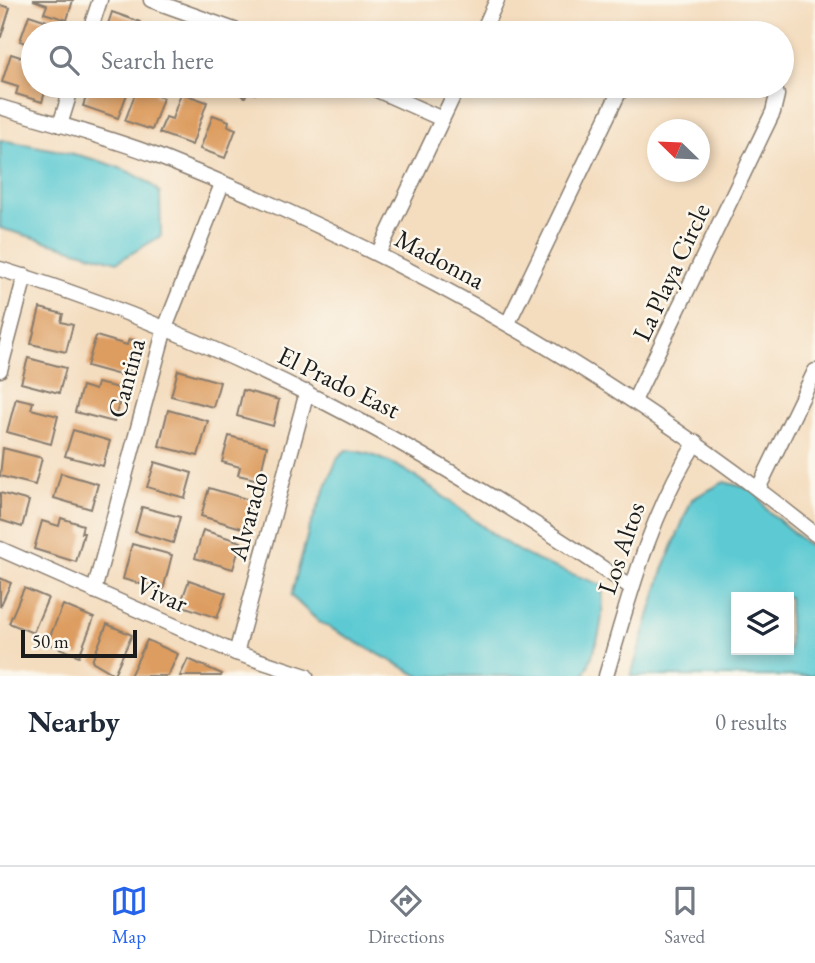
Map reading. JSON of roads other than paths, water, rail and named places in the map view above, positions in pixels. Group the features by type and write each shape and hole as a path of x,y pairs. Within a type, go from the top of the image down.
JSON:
{"street":[{"path":"93,21 100,0"},
{"path":"151,0 210,21"},
{"path":"487,21 497,0"},
{"path":"60,125 68,98"},
{"path":"395,98 442,119"},
{"path":"378,254 452,98"},
{"path":"508,323 616,98"},
{"name":"La Playa Circle","path":"634,401 773,112 776,98"},
{"name":"Madonna","path":"0,107 155,155 378,254 508,323 634,401 758,488 815,534"},
{"name":"Cantina","path":"94,591 165,328 222,184"},
{"name":"El Prado East","path":"0,269 165,328 307,392 469,480 632,588"},
{"path":"0,370 25,276"},
{"path":"758,488 815,371"},
{"name":"Alvarado","path":"236,653 307,392"},
{"name":"Los Altos","path":"606,676 660,505 695,442"},
{"name":"Vivar","path":"0,549 236,653 289,673 306,676"}],"water":[{"path":"0,140 86,157 130,172 147,182 160,193 161,236 117,262 0,228"},
{"path":"346,450 369,454 392,463 414,475 517,550 547,565 602,585 599,632 584,676 419,676 319,622 291,596 309,529 338,457"},
{"path":"724,482 755,490 767,510 815,551 815,676 631,676 664,567 692,499"}]}
